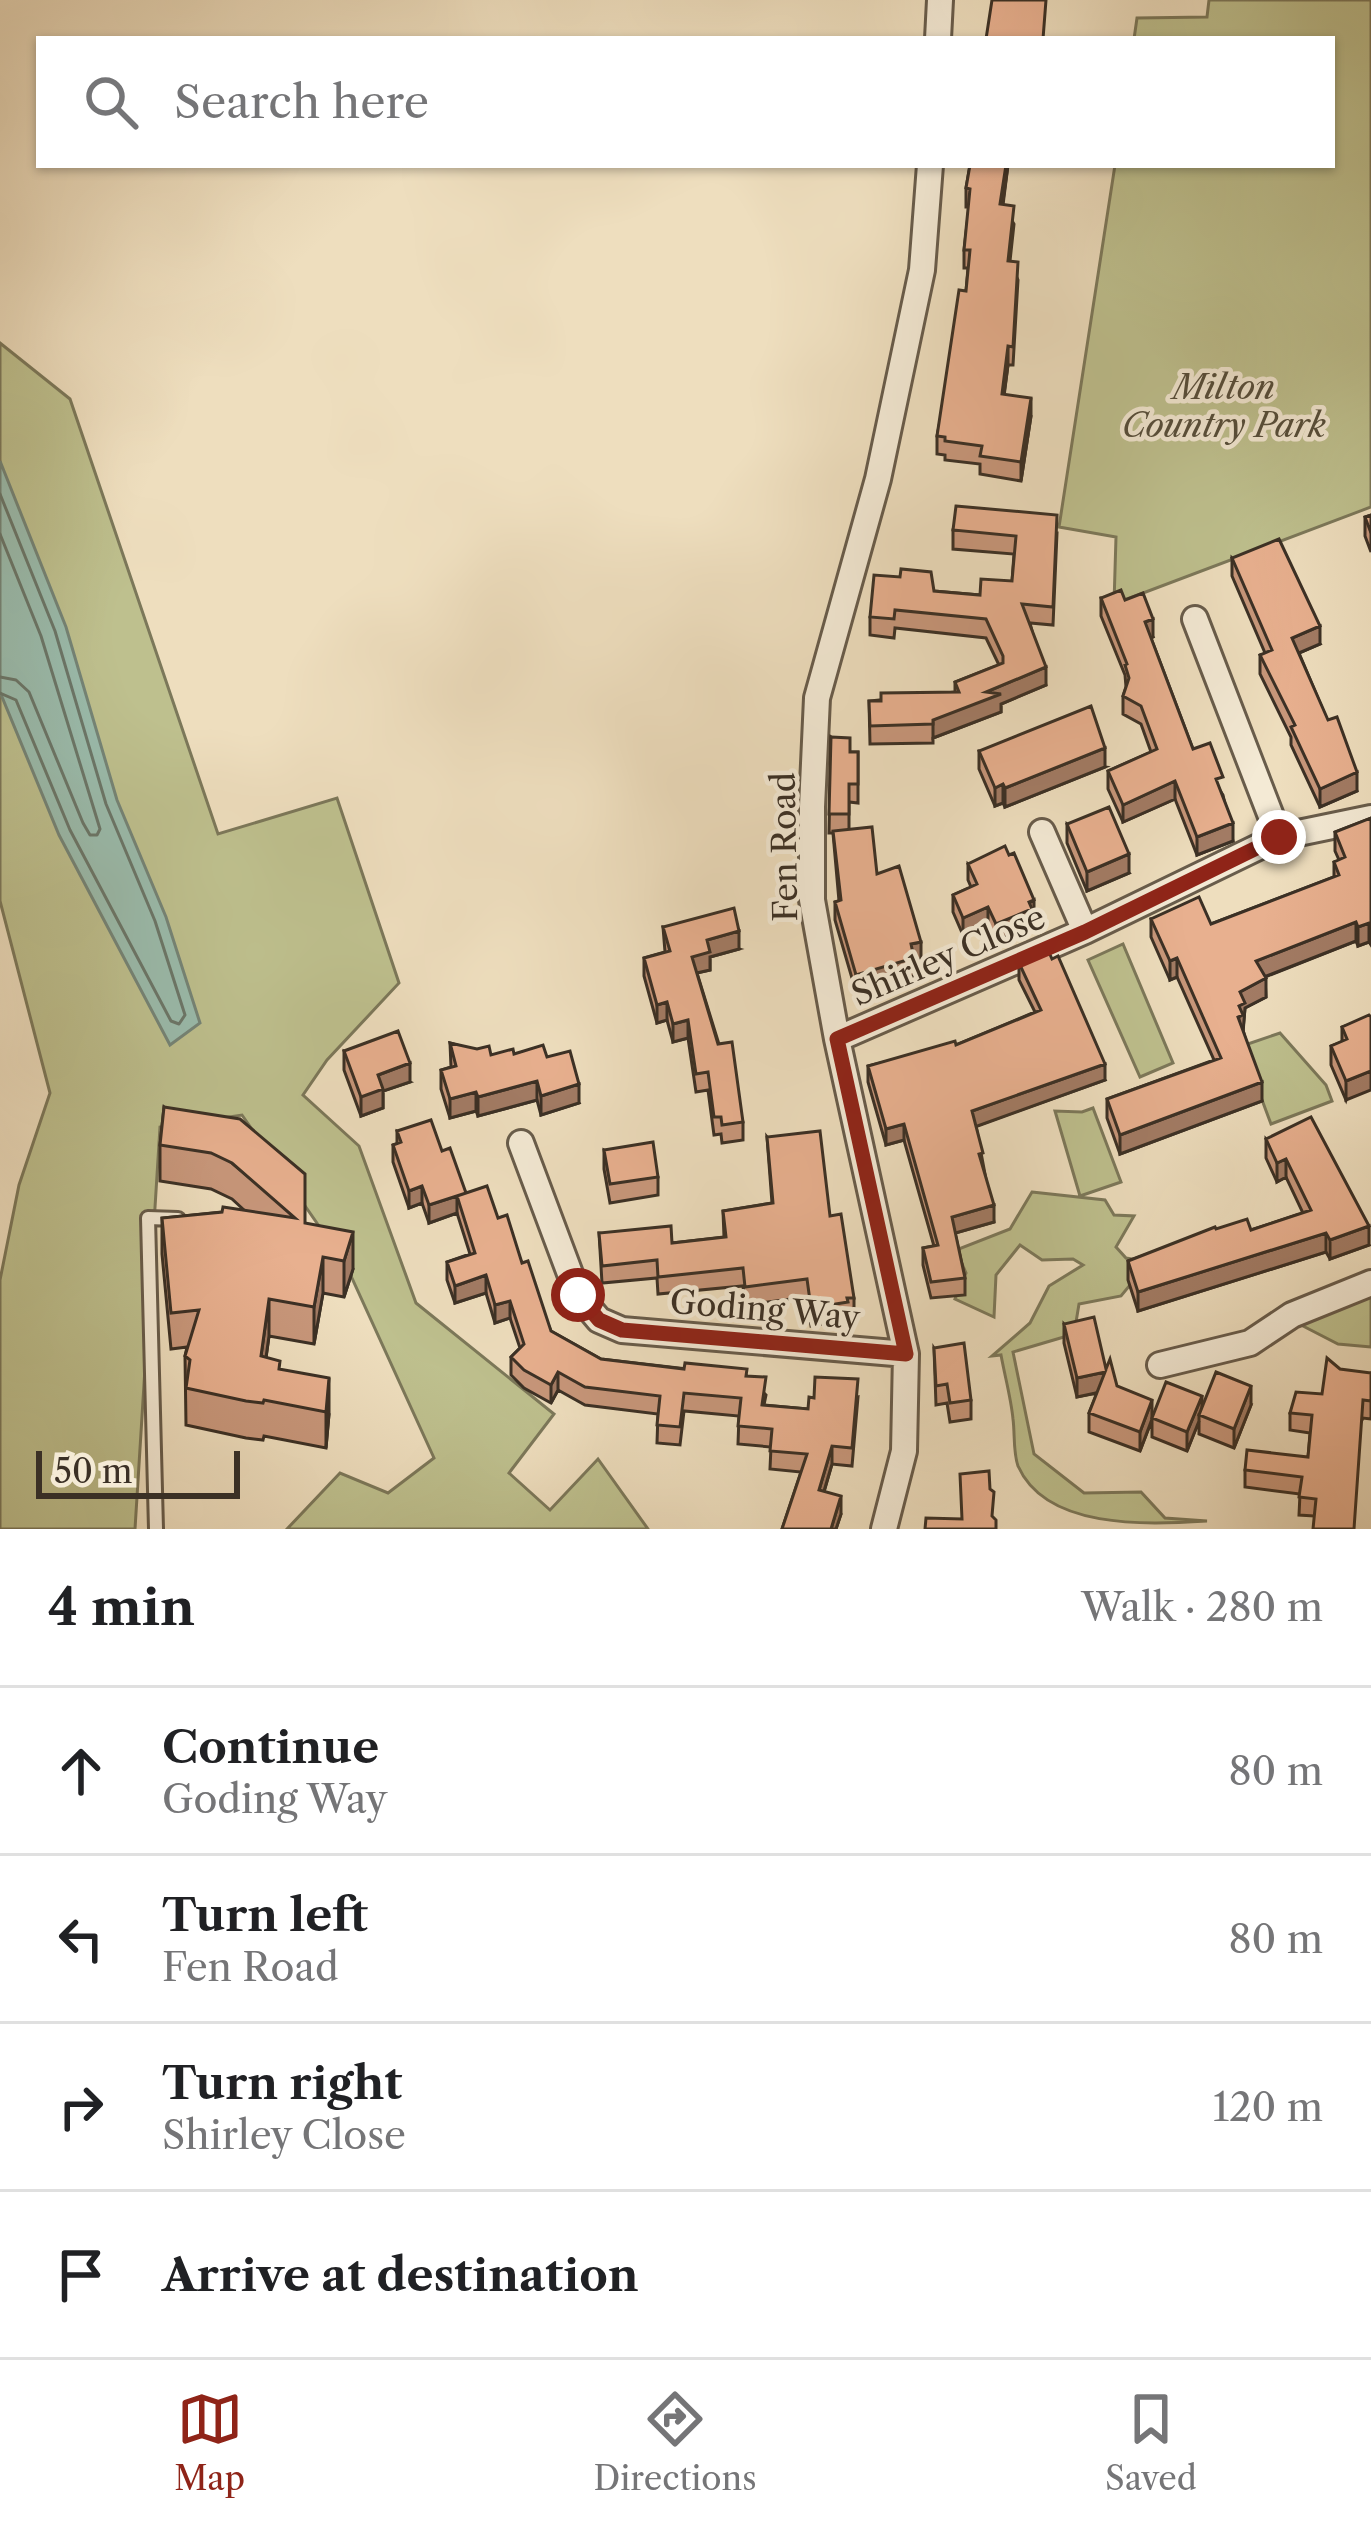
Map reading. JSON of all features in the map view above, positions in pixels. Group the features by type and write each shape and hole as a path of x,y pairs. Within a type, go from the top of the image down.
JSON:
{"street":[{"path":"938,36 940,0"},
{"name":"Fen Road","path":"884,1529 904,1450 906,1354 837,1039 812,900 817,698 878,479 922,270 929,168"},
{"path":"1195,619 1279,837"},
{"name":"Shirley Close","path":"837,1039 1085,932 1279,837 1371,818"},
{"name":"Shirley Close","path":"1042,832 1085,932"},
{"name":"Goding Way","path":"521,1143 578,1295 599,1320 622,1330 906,1354"},
{"path":"1160,1365 1250,1343 1292,1315 1371,1283"}],"lane":[{"path":"156,1529 148,1219 185,1219"}],"green space":[{"name":"Milton Country Park","path":"1209,0 1371,0 1371,507 1114,604 1116,537 1059,527 1115,168 1335,168 1335,36 1134,36 1137,18 1207,17"},
{"path":"0,343 70,399 218,834 337,798 399,983 327,1060 303,1095 359,1146 416,1303 554,1414 509,1473 550,1510 598,1459 648,1529 287,1529 340,1473 388,1493 434,1458 346,1265 242,1115 160,1127 135,1529 0,1529 0,1280 19,1185 50,1093 0,901"},
{"path":"1123,944 1173,1063 1140,1077 1088,960"},
{"path":"1280,1033 1326,1085 1332,1101 1271,1124 1242,1046"},
{"path":"1093,1108 1121,1182 1080,1196 1055,1111"},
{"path":"1032,1192 1105,1200 1114,1215 1134,1216 1116,1247 1126,1258 1149,1262 1121,1296 1079,1304 1074,1334 1013,1352 1034,1454 1084,1493 1141,1492 1165,1518 1207,1521 1127,1522 1073,1512 1032,1487 1018,1466 1001,1355 992,1356 1030,1323 1049,1286 1083,1265 1073,1259 1042,1260 1020,1245 996,1275 994,1317 955,1299 966,1273 956,1250 1010,1229"},
{"path":"1371,1296 1371,1347 1338,1344 1301,1325"}],"water":[{"path":"0,461 66,627 117,800 166,917 200,1023 170,1045 59,835 0,692"}],"building":[{"path":"992,0 1046,0 1043,36 986,36"},
{"path":"969,168 1006,168 1000,204 1014,206 1008,261 1018,262 1013,347 1008,346 1002,394 1031,398 1021,462 980,456 982,446 937,436 959,290 966,291 970,250 964,250 970,189 966,188"},
{"path":"956,506 1057,515 1053,607 1022,604 1046,667 986,692 1001,694 933,720 933,724 870,726 869,701 881,701 881,693 959,692 955,682 1003,663 986,619 895,610 894,619 870,617 874,575 900,577 901,569 931,572 934,591 980,595 981,579 1012,581 1016,536 953,530"},
{"path":"1279,539 1320,626 1292,638 1328,720 1337,717 1357,772 1320,789 1260,655 1272,650 1232,558"},
{"path":"1121,590 1125,600 1143,593 1153,619 1145,622 1193,749 1210,743 1223,777 1216,779 1233,823 1197,837 1175,781 1123,805 1108,771 1157,749 1141,706 1123,696 1129,678 1127,664 1101,598"},
{"path":"1091,706 1105,748 995,788 979,751"},
{"path":"831,737 850,738 850,752 858,752 858,784 849,784 849,814 829,814"},
{"path":"1109,807 1129,854 1087,872 1067,824"},
{"path":"1371,818 1371,926 1358,927 1356,922 1256,961 1266,978 1240,992 1245,1003 1239,1006 1243,1015 1238,1017 1262,1082 1120,1135 1107,1099 1221,1058 1177,958 1170,961 1151,919 1199,897 1211,924 1339,875 1334,862 1345,857 1335,832"},
{"path":"872,827 877,874 899,866 921,942 911,944 914,958 856,975 835,902 841,900 833,831"},
{"path":"1005,846 1009,855 1014,853 1034,900 1029,902 1032,909 996,924 988,907 963,918 953,895 977,884 968,864"},
{"path":"734,908 739,931 707,940 710,952 692,957 718,1044 732,1042 743,1122 722,1125 721,1117 714,1117 708,1072 696,1074 688,1020 673,1024 667,1002 657,1005 644,958 670,951 663,927"},
{"path":"1048,950 1052,959 1058,956 1105,1064 972,1111 994,1205 952,1217 965,1278 931,1282 923,1248 938,1245 904,1124 886,1129 868,1066 955,1041 956,1045 1041,1010 1019,963"},
{"path":"1369,1015 1371,1071 1346,1081 1331,1046 1347,1039 1342,1027"},
{"path":"398,1031 410,1063 378,1075 383,1089 361,1097 344,1051"},
{"path":"450,1043 477,1049 489,1046 491,1055 543,1045 547,1057 570,1051 579,1084 541,1096 537,1081 478,1097 476,1092 450,1099 441,1070 456,1066"},
{"path":"164,1107 240,1119 305,1174 305,1223 353,1232 344,1261 323,1257 314,1307 269,1299 261,1356 280,1361 279,1369 329,1378 326,1412 186,1388 190,1360 185,1356 199,1310 171,1313 162,1218 222,1212 223,1207 295,1218 232,1163 211,1153 160,1145"},
{"path":"1311,1117 1369,1226 1330,1240 1326,1233 1138,1292 1128,1261 1215,1227 1247,1219 1251,1230 1311,1210 1286,1159 1277,1163 1266,1139"},
{"path":"431,1120 442,1151 450,1148 466,1193 429,1205 422,1186 409,1191 393,1145 401,1142 397,1131"},
{"path":"820,1131 830,1216 841,1214 854,1298 847,1298 848,1302 811,1308 807,1279 745,1287 743,1268 658,1277 657,1260 602,1266 599,1233 671,1226 672,1243 726,1237 723,1211 773,1203 767,1137"},
{"path":"653,1142 658,1177 610,1184 604,1150"},
{"path":"487,1186 498,1218 507,1215 522,1263 528,1261 551,1331 601,1359 684,1369 685,1363 747,1369 746,1376 766,1377 762,1405 808,1409 815,1377 858,1379 852,1448 832,1446 819,1490 841,1496 831,1529 782,1529 807,1454 770,1451 772,1429 738,1426 741,1398 684,1393 680,1427 657,1425 660,1396 585,1387 558,1372 551,1385 524,1370 511,1357 524,1344 510,1301 495,1305 486,1275 455,1286 447,1262 475,1253 457,1196"},
{"path":"1094,1317 1106,1369 1110,1359 1117,1386 1152,1400 1140,1432 1089,1413 1105,1372 1077,1378 1064,1324"},
{"path":"964,1343 971,1400 950,1403 947,1384 936,1386 934,1348"},
{"path":"1327,1358 1340,1369 1371,1373 1371,1401 1363,1400 1354,1529 1313,1529 1316,1499 1299,1497 1302,1477 1245,1470 1247,1450 1308,1457 1312,1415 1290,1413 1296,1392 1322,1394"},
{"path":"1216,1372 1251,1386 1234,1429 1199,1415"},
{"path":"1166,1382 1202,1396 1187,1432 1152,1418"},
{"path":"989,1471 996,1529 925,1529 926,1518 962,1519 960,1474"}],"route":[{"path":"578,1295 599,1320 622,1330 906,1354 837,1039 1085,932 1279,837"}]}
